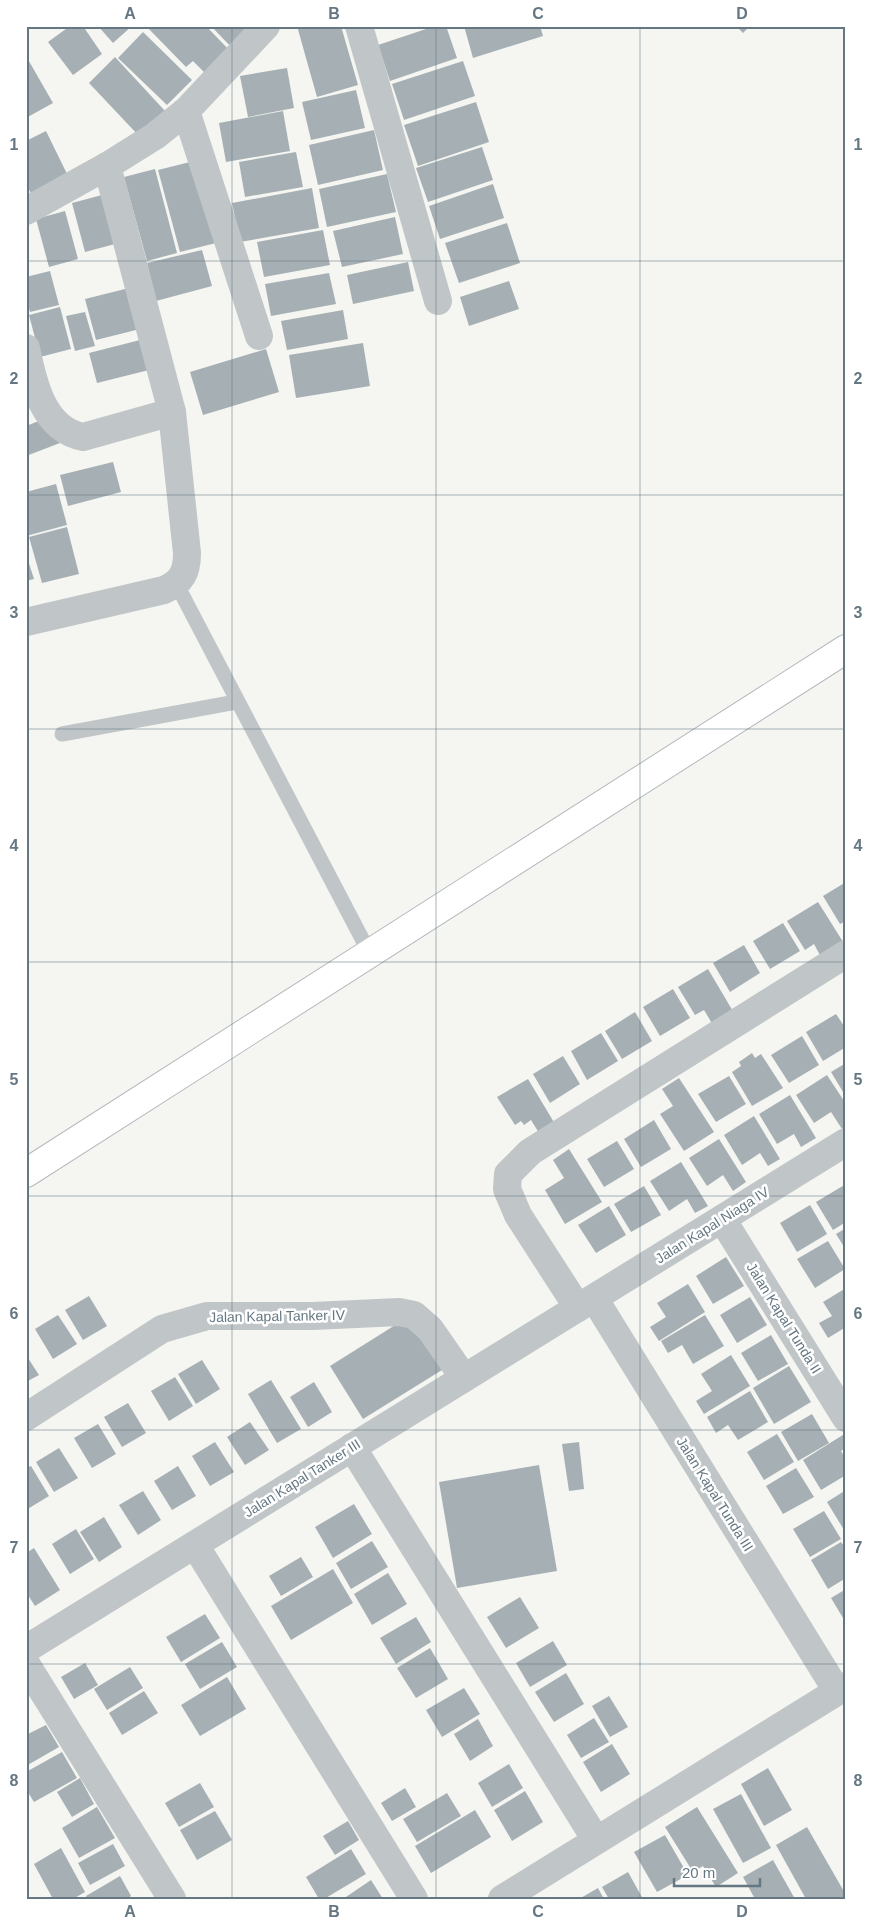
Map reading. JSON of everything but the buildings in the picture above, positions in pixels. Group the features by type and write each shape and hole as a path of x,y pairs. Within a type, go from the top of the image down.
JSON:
{"street":[{"path":"26,210 107,166 155,136 186,111 266,26"},
{"path":"359,26 438,301"},
{"path":"186,111 259,336"},
{"path":"26,622 164,590 177,584 187,566 172,412 107,166"},
{"path":"26,348 38,396 58,424 69,434 83,437 172,412"},
{"path":"26,1173 846,649"},
{"name":"Jalan Kapal Tunda III","path":"842,1689 586,1303 518,1215 507,1189 508,1174 530,1152 846,954"},
{"name":"Jalan Kapal Niaga IV","path":"586,1303 845,1144"},
{"name":"Jalan Kapal Tunda II","path":"722,1219 846,1418"},
{"name":"Jalan Kapal Tanker III","path":"26,1650 586,1303"},
{"name":"Jalan Kapal Tanker IV","path":"26,1417 162,1329 207,1316 313,1316 399,1312 414,1315 430,1328 464,1378"},
{"path":"352,1448 596,1840"},
{"path":"195,1545 414,1899"},
{"path":"26,1664 172,1899"},
{"path":"502,1899 842,1689"}],"lane":[{"path":"177,584 236,702 370,954"},
{"path":"62,734 236,702"}]}
